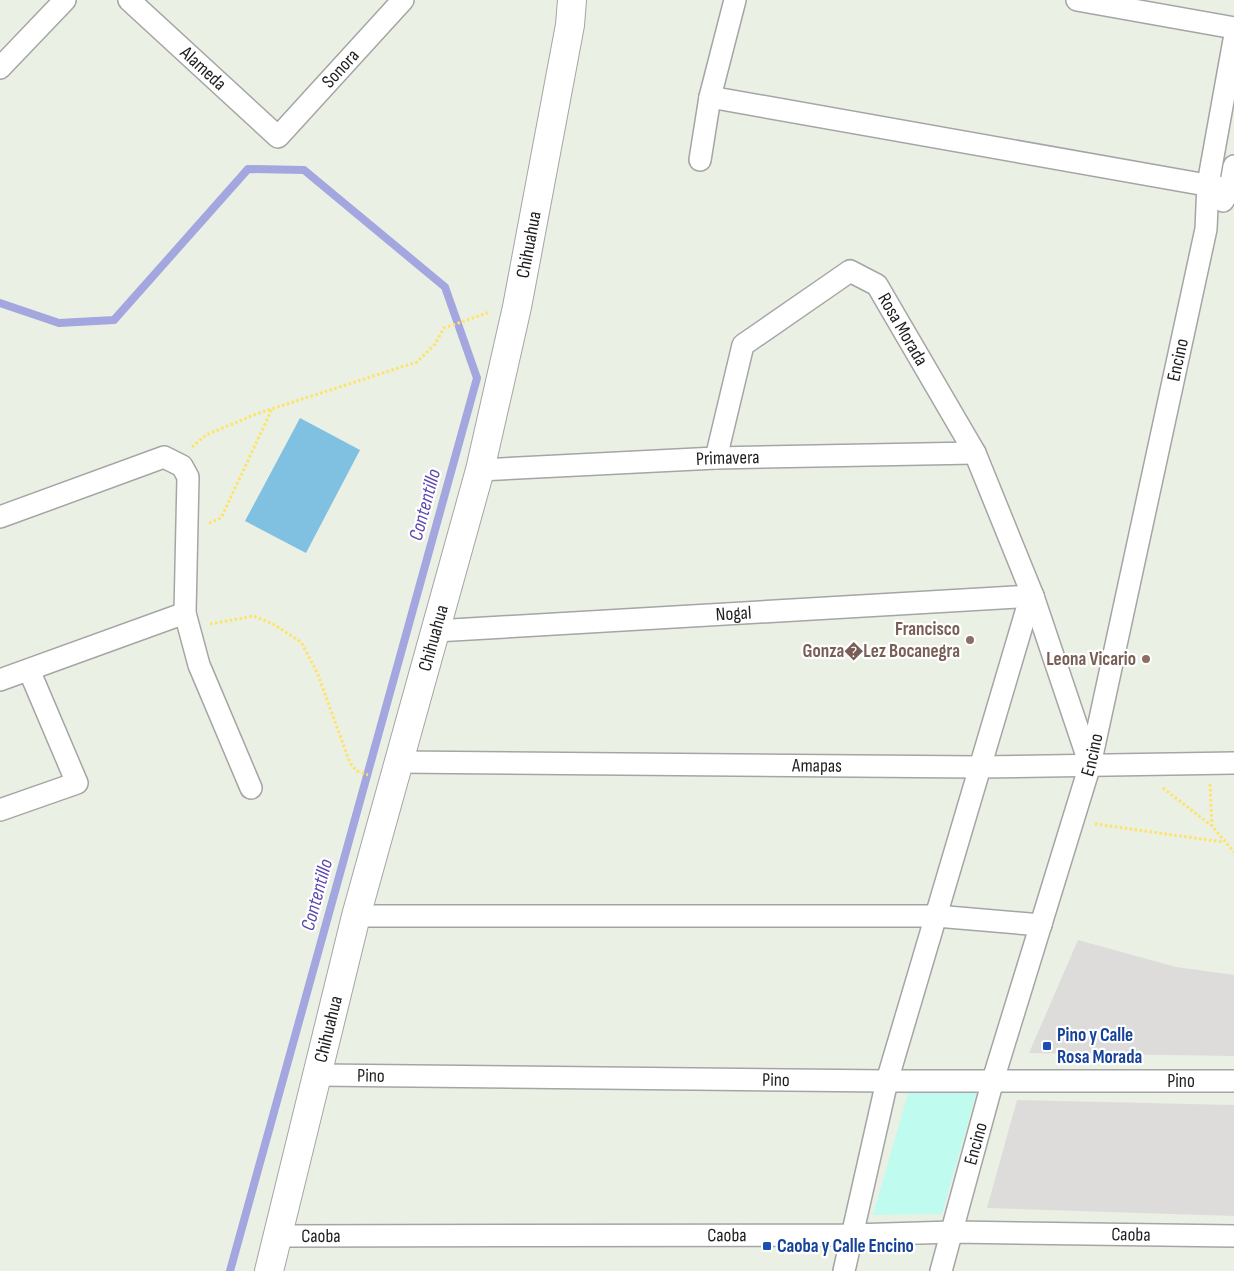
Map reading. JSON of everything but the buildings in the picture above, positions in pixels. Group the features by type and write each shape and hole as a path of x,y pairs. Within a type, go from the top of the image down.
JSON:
{"street":[{"path":"0,68 65,0"},
{"name":"Alameda","path":"129,0 278,137"},
{"name":"Sonora","path":"278,137 403,0"},
{"name":"Chihuahua","path":"269,1271 356,916 480,470 517,307 570,25 572,0"},
{"path":"700,160 710,97 735,0"},
{"path":"1077,0 1234,28"},
{"path":"1206,229 1208,184 1234,40"},
{"path":"710,97 1232,189"},
{"path":"1206,229 1232,189 1234,166"},
{"name":"Encino","path":"941,1271 993,1080 1090,765 1206,229"},
{"name":"Rosa Morada","path":"716,458 743,345 850,271 877,285 975,452 1033,596 1090,765"},
{"name":"Primavera","path":"480,470 716,458 975,452"},
{"path":"0,517 164,457 182,466 188,477 187,620 199,665 251,788"},
{"path":"844,1271 887,1081 1026,612 1033,596"},
{"name":"Nogal","path":"434,631 1033,596"},
{"path":"0,680 187,620"},
{"path":"0,810 77,783 29,670"},
{"name":"Amapas","path":"395,773 1234,763"},
{"path":"356,916 936,916 1042,925"},
{"name":"Pino","path":"317,1075 887,1081 1234,1081"},
{"name":"Caoba","path":"279,1236 852,1235 953,1232 1234,1236"}],"path":[{"path":"182,466 188,451 206,435 273,408 416,362 435,344 444,328 485,313 517,307"},
{"path":"187,532 221,518 273,408"},
{"path":"187,620 254,616 273,624 301,642 317,672 350,763 357,771 395,773"},
{"path":"1209,763 1212,826"},
{"path":"1132,765 1212,826 1223,842 1234,852"},
{"path":"1073,821 1223,842"}],"shaded area":[{"path":"300,418 360,450 306,553 245,521"},
{"path":"1078,940 1176,967 1234,975 1234,1056 1029,1053"},
{"path":"978,1087 942,1214 873,1215 909,1090"},
{"path":"1017,1100 1234,1105 1234,1216 987,1208"}],"waterway":[{"name":"Contentillo","path":"0,303 59,323 114,320 248,169 304,170 445,287 477,378 230,1271"}],"place":[{"name":"Francisco Gonza�Lez Bocanegra","path":"970,640"},
{"name":"Leona Vicario","path":"1146,659"},
{"name":"Pino y Calle Rosa Morada","path":"1047,1046"},
{"name":"Caoba y Calle Encino","path":"767,1246"}]}
